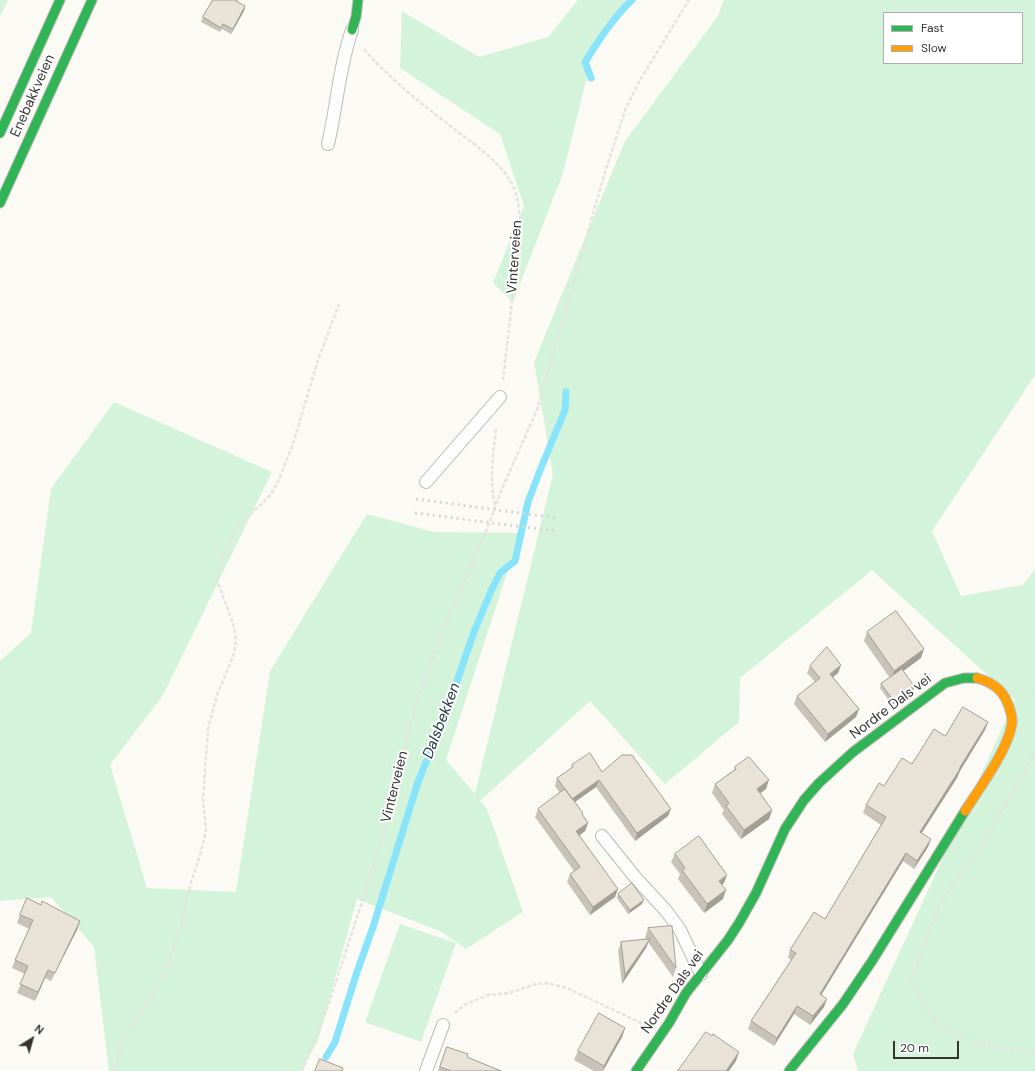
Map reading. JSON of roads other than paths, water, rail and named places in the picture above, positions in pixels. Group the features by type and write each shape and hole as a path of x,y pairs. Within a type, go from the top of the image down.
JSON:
{"main road":[{"name":"Enebakkveien","path":"0,132 60,0"},
{"name":"Enebakkveien","path":"0,203 92,0"},
{"path":"352,30 356,17 358,0"},
{"name":"Nordre Dals vei","path":"636,1071 673,1017 687,991 702,974 739,923 790,820 824,778 864,743 945,683 959,679 975,678 989,683 1002,692 1009,707 1012,722 1007,740 994,764 872,961 843,1004 789,1071"}],"lane":[{"path":"328,144 345,50 352,30"},
{"path":"426,482 500,397"},
{"path":"602,836 635,877 667,912 680,930 702,974"},
{"path":"426,1071 444,1025"}],"waterway":[{"name":"Dalsbekken","path":"591,78 585,62 612,22 632,0"},
{"name":"Dalsbekken","path":"326,1057 335,1042 373,927 418,782 446,713 474,632 500,573 515,561 528,502 565,410 566,392"}],"railway":[{"path":"416,499 557,518"},
{"path":"415,513 555,531"}]}
